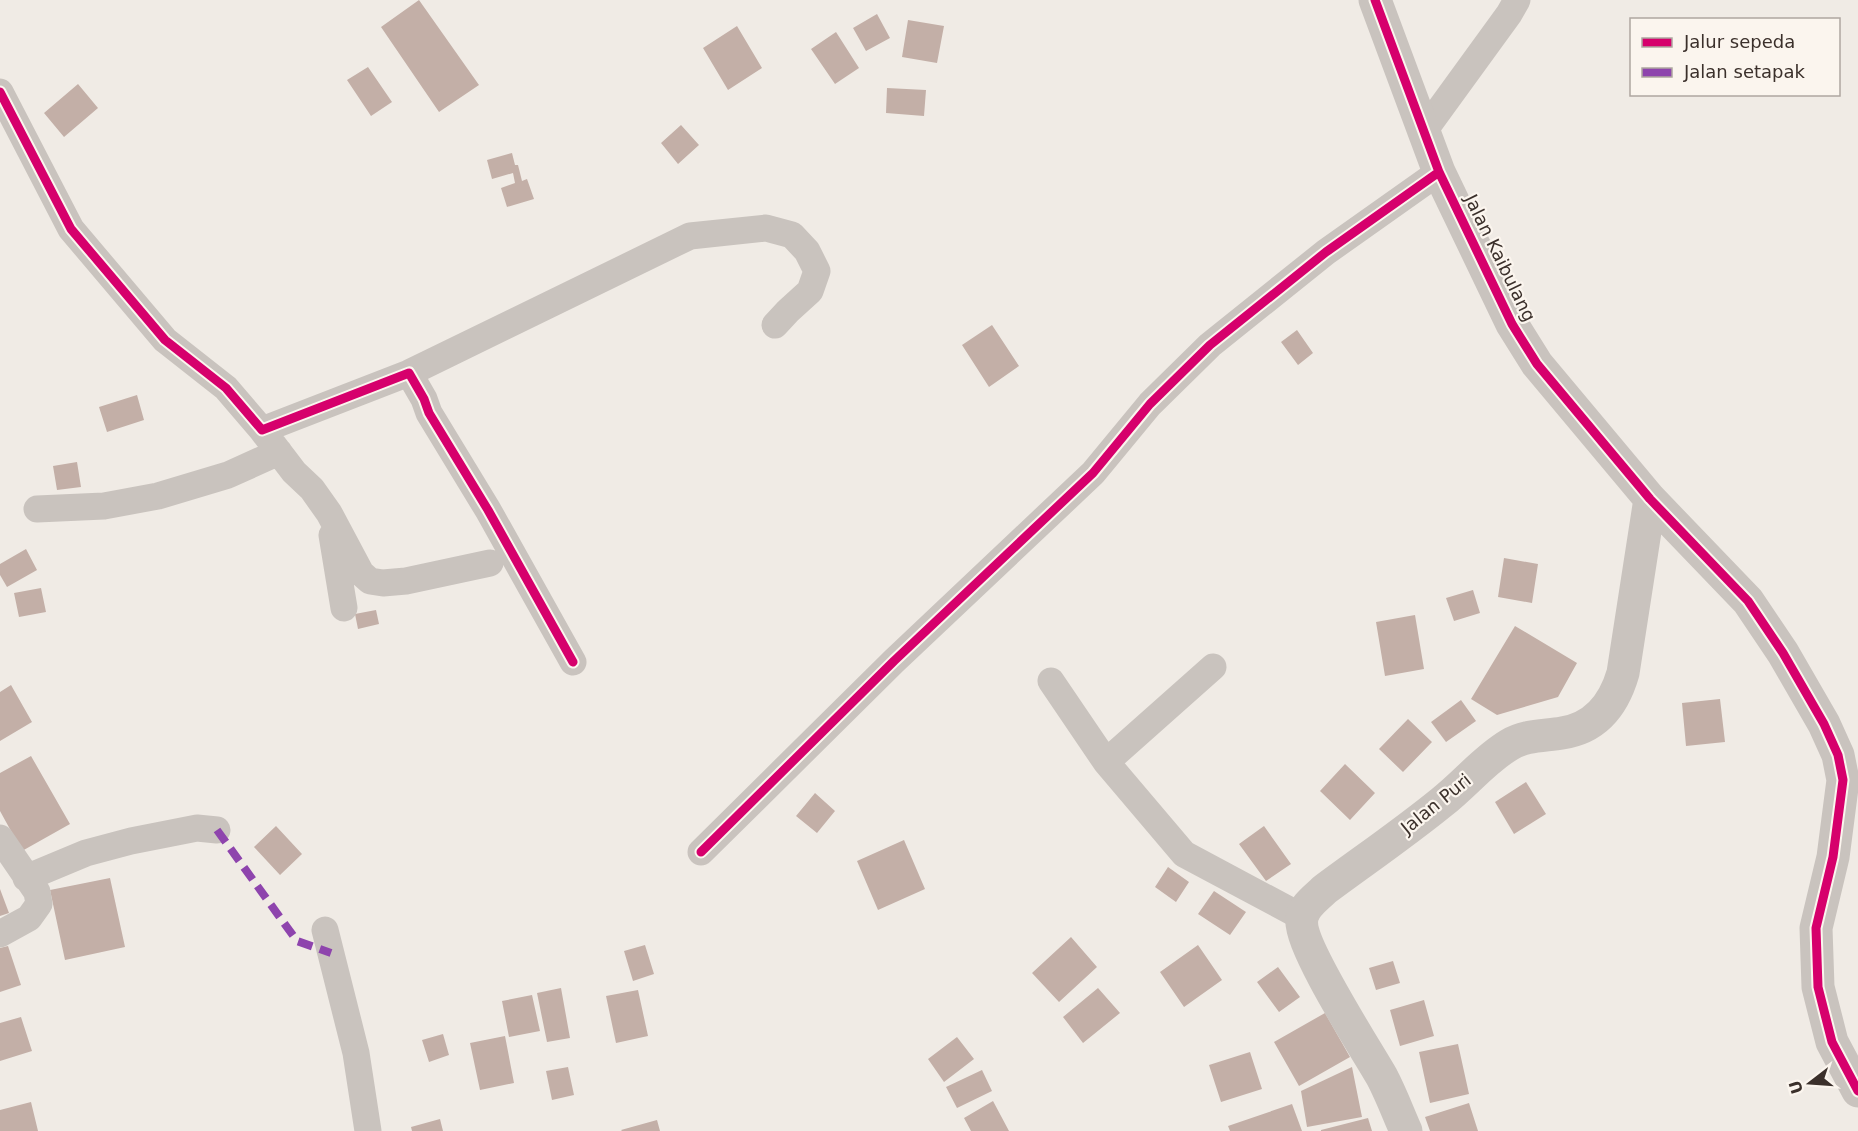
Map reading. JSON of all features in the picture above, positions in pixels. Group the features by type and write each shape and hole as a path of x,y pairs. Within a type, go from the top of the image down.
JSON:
{"street":[{"name":"Jalan Kaibulang","path":"1375,0 1439,172 1512,324 1537,364 1650,499 1748,602 1789,663 1824,724 1838,755 1844,780 1833,857 1816,928 1818,987 1832,1042 1858,1091"},
{"path":"1424,131 1517,0"},
{"path":"0,92 71,229 165,340 225,388 262,430 294,472 312,489 329,513 361,573 370,581 383,583 406,581 490,563"},
{"path":"701,852 894,661 1093,474 1150,404 1210,345 1326,252 1439,172"},
{"path":"262,430 410,373 690,237 766,228 792,235 807,251 817,271 810,291 775,325"},
{"path":"410,373 429,413 488,510 573,662"},
{"path":"37,509 104,506 158,496 228,475 279,452"},
{"name":"Jalan Puri","path":"1302,917 1308,906 1324,890 1443,801 1509,745 1524,738 1564,733 1593,721 1609,705 1618,691 1623,673 1650,499"},
{"path":"329,513 344,608"},
{"path":"1106,762 1213,668"},
{"path":"1052,681 1106,762 1184,854 1302,917 1302,928 1315,961 1383,1079 1406,1131"},
{"path":"26,878 86,854 131,841 197,828 218,830"},
{"path":"0,838 37,892 39,904 29,918 0,934"},
{"path":"325,930 356,1053 368,1131"}],"building":[{"path":"419,0 479,85 439,112 381,27"},
{"path":"877,14 890,38 866,51 853,28"},
{"path":"908,20 944,26 937,63 902,57"},
{"path":"737,26 762,68 728,90 703,48"},
{"path":"836,32 859,68 835,84 811,49"},
{"path":"368,67 392,102 371,116 347,80"},
{"path":"78,84 98,108 64,137 44,113"},
{"path":"887,88 926,90 924,116 886,113"},
{"path":"681,125 699,145 678,164 661,143"},
{"path":"512,153 522,181 527,179 534,199 507,207 501,188 515,183 513,173 492,179 487,160"},
{"path":"992,325 1019,366 989,387 962,345"},
{"path":"1297,330 1313,353 1298,365 1281,342"},
{"path":"137,395 144,420 107,432 99,407"},
{"path":"77,462 81,487 57,490 53,466"},
{"path":"26,549 37,570 7,587 0,575 0,564"},
{"path":"1504,558 1538,564 1532,603 1498,597"},
{"path":"41,588 46,612 19,617 14,593"},
{"path":"1473,590 1480,613 1454,621 1446,598"},
{"path":"376,610 379,624 358,629 355,614"},
{"path":"1415,615 1424,669 1385,676 1376,622"},
{"path":"1515,626 1577,663 1558,697 1497,715 1471,699"},
{"path":"11,685 32,722 0,741 0,692"},
{"path":"1720,699 1725,742 1686,746 1682,703"},
{"path":"1461,700 1476,721 1446,742 1431,722"},
{"path":"1408,719 1432,742 1403,772 1379,749"},
{"path":"31,756 70,824 22,851 0,811 0,773"},
{"path":"1345,764 1375,793 1350,820 1320,791"},
{"path":"1526,782 1546,814 1514,834 1495,802"},
{"path":"815,793 835,811 817,833 796,816"},
{"path":"276,826 302,854 280,875 254,847"},
{"path":"1264,826 1291,864 1266,881 1239,844"},
{"path":"904,840 925,889 878,910 857,861"},
{"path":"1168,867 1189,882 1176,902 1155,887"},
{"path":"110,878 125,947 65,960 50,890"},
{"path":"0,889 9,913 0,916"},
{"path":"1214,891 1246,912 1230,935 1198,914"},
{"path":"1071,937 1097,967 1059,1002 1032,973"},
{"path":"645,945 654,974 633,981 624,951"},
{"path":"1198,945 1222,980 1184,1007 1160,972"},
{"path":"8,946 21,985 0,992 0,948"},
{"path":"1393,961 1400,983 1376,990 1369,968"},
{"path":"1278,967 1300,997 1279,1012 1257,982"},
{"path":"561,988 570,1038 547,1042 537,993"},
{"path":"1098,988 1120,1013 1083,1043 1063,1017"},
{"path":"638,990 648,1036 616,1043 606,996"},
{"path":"532,995 540,1031 509,1037 502,1001"},
{"path":"1424,1000 1434,1036 1400,1046 1390,1010"},
{"path":"1325,1013 1350,1057 1299,1086 1274,1042"},
{"path":"21,1017 32,1051 0,1061 0,1023"},
{"path":"443,1034 449,1055 429,1062 422,1040"},
{"path":"505,1036 514,1083 480,1090 470,1043"},
{"path":"957,1037 974,1059 944,1082 928,1059"},
{"path":"1458,1044 1469,1094 1430,1103 1419,1052"},
{"path":"1250,1052 1262,1089 1221,1102 1209,1065"},
{"path":"568,1067 574,1095 552,1100 546,1071"},
{"path":"1352,1067 1362,1117 1307,1127 1301,1091"},
{"path":"982,1070 992,1091 957,1108 946,1087"},
{"path":"993,1101 1009,1131 971,1131 964,1118"},
{"path":"31,1102 38,1131 0,1131 0,1110"},
{"path":"1469,1103 1478,1131 1430,1131 1425,1117"},
{"path":"1292,1104 1302,1131 1230,1131 1228,1126"},
{"path":"1368,1118 1372,1131 1321,1131 1321,1130"},
{"path":"440,1119 443,1131 412,1131 411,1127"},
{"path":"657,1120 660,1131 621,1130"}],"marked path":[{"path":"217,830 297,941 331,953"}],"cycle path":[{"path":"1375,0 1439,172 1512,324 1537,364 1650,499 1748,601 1783,653 1824,724 1838,755 1843,780 1833,857 1816,928 1818,987 1832,1042 1858,1091"},
{"path":"0,92 71,229 165,340 226,388 262,430 409,373 429,413 488,510 573,662"},
{"path":"701,852 894,661 1093,473 1150,404 1210,345 1326,252 1439,172"}]}
